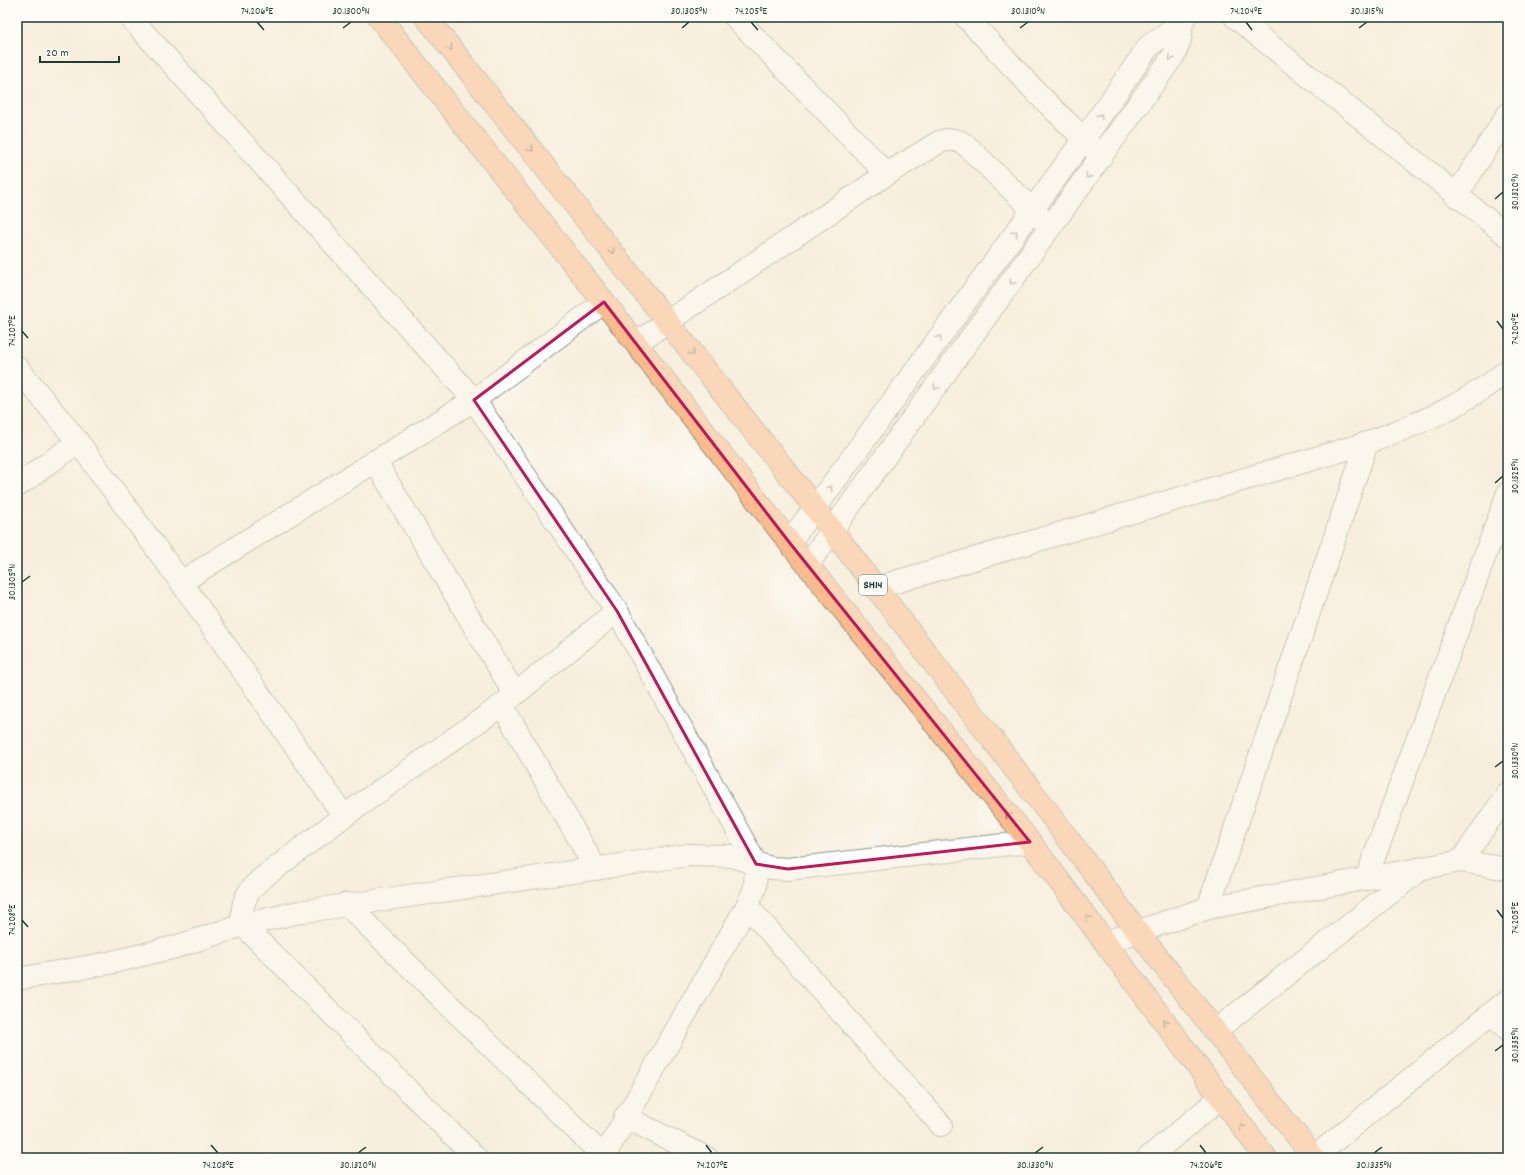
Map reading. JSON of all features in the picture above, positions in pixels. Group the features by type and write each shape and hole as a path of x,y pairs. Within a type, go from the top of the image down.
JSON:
{"main road":[{"path":"379,17 604,302 789,542 1030,842 1266,1158"},
{"name":"SH14","path":"426,17 815,508 1138,932 1313,1158"}],"street":[{"path":"130,17 474,400 617,611 756,864 755,888 747,906 625,1117 604,1157 346,904"},
{"path":"735,17 887,174"},
{"path":"966,17 1038,94 1102,157"},
{"path":"1235,17 1456,196 1508,236"},
{"path":"789,542 1084,139 1150,46 1163,34 1184,19"},
{"path":"808,564 1052,227 1174,55 1180,40 1184,19"},
{"path":"1456,196 1508,114"},
{"path":"636,343 887,174 940,142 948,139 958,140 967,146 1032,210 1052,227"},
{"path":"181,582 474,400 604,302"},
{"path":"17,366 78,442 181,582 344,816"},
{"path":"875,588 1367,442 1424,422 1453,408 1485,388 1508,370"},
{"path":"17,486 78,442"},
{"path":"1208,908 1367,442"},
{"path":"375,461 508,699 596,869"},
{"path":"1366,880 1508,493"},
{"path":"476,1158 243,925 243,903 248,891 260,879 344,816 508,699 617,611"},
{"path":"1461,862 1508,793"},
{"path":"17,979 109,963 175,947 243,925 299,912 689,855 731,856 770,868 788,869 1030,842"},
{"path":"1106,942 1208,908 1421,869 1461,862 1508,869"},
{"path":"1215,1031 1421,869"},
{"path":"747,906 942,1125"},
{"path":"1313,1158 1500,1006 1508,1031"},
{"path":"1148,1158 1220,1098"},
{"path":"625,1117 707,1158"}],"highlighted area":[{"path":"604,302 789,542 1030,842 788,869 756,864 617,611 474,400"}]}
